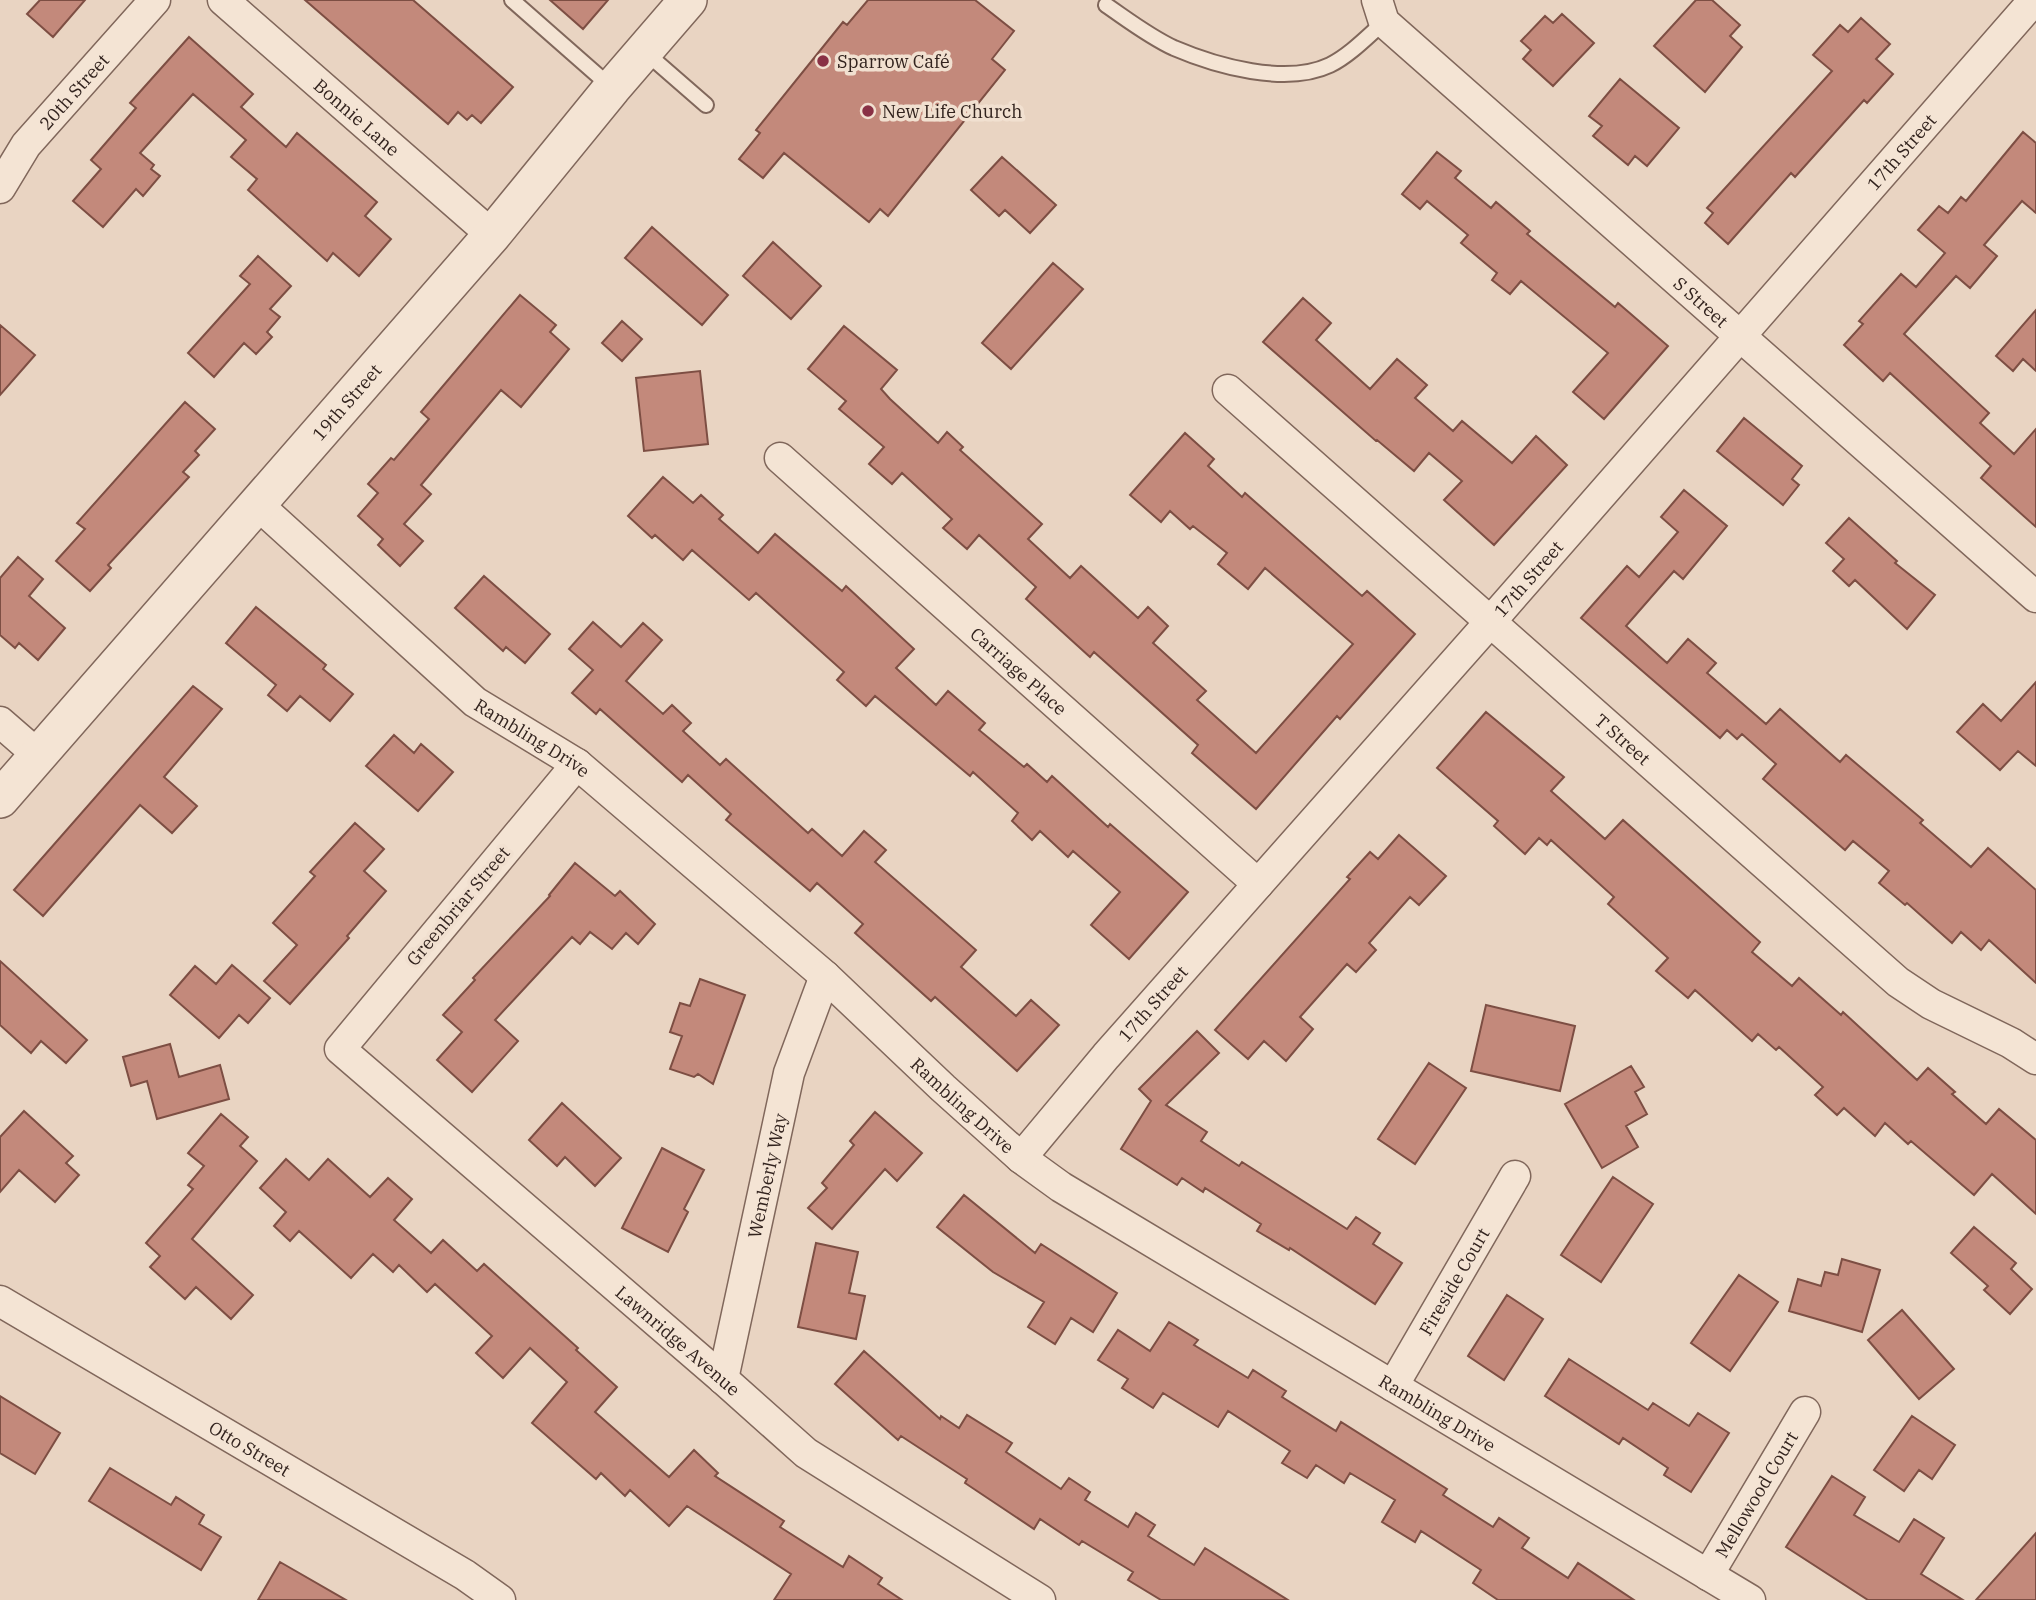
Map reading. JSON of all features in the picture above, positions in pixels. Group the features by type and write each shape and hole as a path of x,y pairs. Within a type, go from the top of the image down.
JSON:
{"street":[{"name":"20th Street","path":"0,188 26,145 155,0"},
{"name":"Bonnie Lane","path":"223,0 492,235"},
{"name":"19th Street","path":"0,799 492,235 688,0"},
{"name":"17th Street","path":"1021,1158 1106,1056 2034,0"},
{"name":"S Street","path":"1380,11 1740,337 2036,597"},
{"name":"T Street","path":"1228,390 1898,982 1931,1004 2011,1043 2036,1059"},
{"name":"Carriage Place","path":"780,458 1258,884"},
{"name":"Rambling Drive","path":"257,504 475,702 577,764 825,975 1021,1158 1062,1187 1749,1600"},
{"path":"0,722 38,755"},
{"name":"Greenbriar Street","path":"340,1049 577,764"},
{"name":"Wemberly Way","path":"723,1379 789,1073 825,975"},
{"name":"Lawnridge Avenue","path":"340,1049 806,1453 1040,1600"},
{"name":"Fireside Court","path":"1393,1386 1515,1176"},
{"name":"Otto Street","path":"0,1301 453,1568 500,1600"},
{"name":"Mellowood Court","path":"1708,1575 1805,1412"}],"lane":[{"path":"512,0 612,88"},
{"path":"1106,5 1173,48 1207,60 1268,74 1300,73 1330,65 1380,11"},
{"path":"644,51 706,105"}],"building":[{"path":"40,0 85,0 53,37 27,14"},
{"path":"305,0 413,0 513,87 481,123 472,115 467,120 458,112 448,124"},
{"path":"550,0 608,0 583,29"},
{"name":"New Life Church","path":"868,0 975,0 1014,31 992,59 1005,70 888,216 880,209 869,222 784,153 763,178 739,159 760,133 756,130 843,22 847,25"},
{"path":"1696,0 1712,0 1740,25 1730,36 1742,47 1705,92 1654,46"},
{"path":"1562,14 1594,43 1553,86 1523,59 1531,50 1521,41 1545,16 1553,23"},
{"path":"1861,18 1890,44 1876,59 1893,74 1867,103 1864,100 1795,177 1791,173 1728,244 1705,223 1713,213 1707,208 1832,71 1813,55 1840,25 1848,32"},
{"path":"189,37 253,94 241,107 286,147 297,133 377,202 365,216 391,239 359,276 333,253 327,261 248,190 257,179 231,157 246,140 193,94 140,153 154,165 151,169 160,176 143,196 136,189 103,227 73,201 101,169 91,160 136,108 130,103"},
{"path":"1620,79 1679,128 1647,166 1635,156 1628,165 1593,136 1602,126 1589,116"},
{"path":"2023,132 2036,143 2036,213 2022,201 1984,245 1997,256 1970,288 1956,276 1904,334 1989,413 1980,423 2014,454 2036,429 2036,527 1981,478 1991,466 1890,373 1883,381 1844,345 1863,324 1859,321 1901,274 1916,287 1945,253 1918,230 1939,206 1948,213 1961,197 1966,201"},
{"path":"1437,152 1461,171 1455,178 1491,208 1496,202 1530,231 1527,234 1615,307 1618,303 1668,346 1604,419 1573,392 1608,353 1521,281 1510,294 1492,280 1497,273 1461,243 1468,235 1427,201 1420,209 1402,194"},
{"path":"1002,157 1056,205 1030,233 1005,210 999,216 971,190"},
{"path":"652,227 728,295 702,325 625,258"},
{"path":"773,242 821,286 791,319 743,276"},
{"path":"258,256 291,286 270,309 280,317 267,332 272,337 256,354 244,343 214,377 188,353 250,284 240,276"},
{"path":"1053,263 1083,289 1011,369 982,343"},
{"path":"520,295 556,325 550,332 569,349 521,407 501,390 421,485 431,494 404,524 423,541 400,566 378,545 383,539 358,516 378,493 368,484 391,458 394,460 429,419 421,412"},
{"path":"1303,298 1331,323 1316,340 1370,389 1397,359 1427,385 1415,398 1453,431 1462,421 1512,463 1536,436 1567,465 1494,545 1444,500 1462,481 1429,453 1414,471 1263,342"},
{"path":"2036,310 2036,371 2023,359 2013,371 1996,356"},
{"path":"622,321 642,339 622,361 602,343"},
{"path":"0,325 35,355 0,395"},
{"path":"844,326 897,370 881,389 890,399 938,443 947,432 963,447 960,450 1042,524 1028,539 1070,578 1081,566 1138,618 1148,607 1168,626 1153,643 1206,691 1197,700 1256,753 1353,644 1265,568 1248,589 1218,564 1227,553 1193,526 1190,529 1170,511 1161,522 1130,495 1185,433 1214,459 1208,466 1242,497 1245,493 1362,596 1367,591 1415,634 1340,719 1337,716 1256,809 1192,753 1198,745 1094,652 1090,657 1026,599 1036,587 979,535 967,549 943,528 952,519 902,473 892,484 869,464 884,447 839,409 846,401 808,369"},
{"path":"700,371 708,444 644,451 636,378"},
{"path":"185,402 215,429 195,451 199,455 183,472 189,477 108,565 111,568 90,591 56,561 85,529 77,523"},
{"path":"1744,418 1802,466 1792,479 1799,485 1783,505 1717,451"},
{"path":"663,477 693,503 701,495 723,515 719,519 758,553 775,534 842,591 846,586 914,649 896,668 936,705 948,691 985,723 979,730 1024,767 1027,764 1047,782 1052,776 1108,827 1110,824 1188,892 1129,959 1091,925 1120,892 1073,851 1068,857 1040,831 1032,840 1012,821 1018,813 973,772 970,776 875,696 866,706 837,680 844,672 756,593 749,600 692,550 683,560 655,535 652,538 628,516"},
{"path":"1684,490 1727,526 1683,579 1674,571 1626,626 1667,663 1688,639 1716,663 1707,673 1766,724 1780,709 1840,762 1846,755 1923,820 1920,823 1971,867 1988,848 2036,890 2036,983 1989,940 1981,950 1961,932 1952,943 1907,903 1905,905 1879,883 1889,871 1853,841 1845,850 1763,779 1776,764 1742,734 1737,739 1727,730 1720,738 1581,618 1627,566 1639,577 1678,532 1661,517"},
{"path":"1849,518 1897,561 1895,563 1935,595 1907,629 1855,580 1849,586 1833,571 1844,559 1826,543"},
{"path":"18,557 43,579 29,596 65,628 38,660 19,643 15,648 0,635 0,578"},
{"path":"484,576 550,634 525,663 506,647 503,651 455,608"},
{"path":"256,607 326,665 323,669 353,694 330,721 300,696 287,711 268,695 276,685 226,643"},
{"path":"593,622 621,647 643,623 662,640 626,681 663,714 672,705 691,723 683,731 720,765 726,759 808,833 812,829 842,856 864,831 886,850 875,862 976,950 961,967 1016,1016 1031,1000 1059,1025 1017,1071 935,997 931,1001 855,933 863,924 817,883 810,891 726,820 731,814 688,775 682,782 600,709 596,714 572,693 593,670 569,649"},
{"path":"2036,682 2036,766 2018,751 2000,770 1957,732 1983,704 2001,721"},
{"path":"193,686 222,709 164,777 197,806 172,833 140,805 43,916 14,890"},
{"path":"1486,712 1564,777 1551,791 1605,839 1623,820 1760,942 1752,952 1792,986 1799,978 1841,1015 1843,1012 1917,1080 1928,1068 1986,1124 1999,1109 2036,1140 2036,1214 1992,1174 1974,1195 1911,1141 1908,1144 1885,1123 1875,1136 1844,1108 1837,1115 1815,1095 1823,1087 1779,1047 1776,1050 1758,1034 1752,1041 1695,990 1688,998 1656,971 1668,958 1608,904 1614,897 1551,840 1547,845 1539,838 1525,854 1494,826 1498,821 1437,768"},
{"path":"394,735 414,753 421,744 453,772 418,811 366,766"},
{"path":"355,823 384,849 364,871 386,891 347,936 349,938 290,1004 264,981 297,945 273,923 315,876 310,872"},
{"path":"1399,835 1446,876 1419,905 1410,897 1369,943 1376,950 1356,972 1347,964 1300,1017 1313,1029 1286,1061 1264,1041 1248,1059 1215,1030 1350,879 1347,877 1370,852 1378,859"},
{"path":"575,863 615,896 620,891 655,924 638,944 626,933 612,949 590,932 580,944 572,937 495,1020 518,1041 472,1092 437,1060 462,1032 443,1015 475,980 473,978 550,896"},
{"path":"0,961 87,1040 66,1063 41,1041 31,1053 0,1025"},
{"path":"232,965 270,998 248,1023 239,1015 219,1038 170,995 195,966 216,984"},
{"path":"700,979 745,995 713,1084 698,1074 694,1077 670,1069 682,1036 670,1032 680,1003 690,1006"},
{"path":"1486,1005 1575,1026 1560,1091 1471,1071"},
{"path":"1197,1031 1219,1053 1166,1105 1207,1132 1201,1141 1239,1166 1242,1162 1347,1229 1356,1217 1380,1233 1373,1244 1402,1263 1375,1304 1290,1248 1289,1250 1257,1231 1261,1224 1205,1188 1203,1192 1182,1178 1177,1185 1121,1149 1151,1101 1139,1089"},
{"path":"170,1044 179,1077 220,1065 229,1099 157,1119 147,1081 131,1086 123,1057"},
{"path":"1429,1063 1466,1088 1415,1164 1378,1139"},
{"path":"1631,1066 1644,1087 1635,1092 1647,1114 1626,1126 1638,1147 1602,1168 1565,1104"},
{"path":"562,1103 621,1158 595,1186 565,1157 557,1166 529,1140"},
{"path":"24,1111 73,1156 66,1163 79,1175 55,1202 19,1170 0,1192 0,1137"},
{"path":"875,1112 922,1153 897,1181 885,1169 832,1229 808,1208 827,1188 822,1183 854,1145 850,1141"},
{"path":"221,1114 248,1137 240,1146 257,1161 192,1239 253,1295 231,1319 196,1287 185,1299 150,1267 160,1256 146,1243 193,1189 188,1185 204,1166 188,1153"},
{"path":"662,1148 704,1170 684,1209 688,1212 668,1252 622,1228"},
{"path":"286,1159 309,1180 328,1159 370,1197 388,1178 412,1199 394,1220 431,1253 443,1240 477,1271 484,1264 578,1348 576,1350 617,1387 595,1412 669,1477 694,1450 718,1473 715,1476 784,1521 780,1527 843,1567 849,1556 882,1578 878,1584 902,1600 774,1600 791,1574 687,1506 669,1526 630,1490 625,1496 601,1473 596,1479 532,1423 567,1382 530,1348 503,1378 476,1353 492,1336 435,1284 427,1292 399,1265 393,1272 373,1254 351,1278 299,1231 290,1241 274,1226 286,1212 260,1188"},
{"path":"1613,1177 1653,1204 1601,1282 1561,1255"},
{"path":"964,1195 1035,1253 1041,1244 1117,1293 1093,1332 1071,1318 1055,1344 1028,1327 1044,1302 993,1272 937,1227"},
{"path":"1974,1227 2016,1263 2011,1269 2032,1289 2010,1314 1984,1290 1988,1286 1951,1253"},
{"path":"816,1243 858,1252 849,1293 865,1296 856,1339 798,1327"},
{"path":"1842,1259 1880,1270 1862,1332 1789,1311 1798,1279 1821,1286 1825,1272 1838,1275"},
{"path":"1739,1275 1778,1302 1730,1371 1691,1343"},
{"path":"1507,1295 1543,1319 1504,1380 1468,1356"},
{"path":"1902,1310 1954,1369 1919,1399 1868,1340"},
{"path":"1169,1322 1198,1340 1194,1345 1248,1378 1253,1370 1286,1391 1282,1397 1336,1431 1341,1422 1447,1489 1443,1495 1493,1527 1499,1518 1529,1538 1522,1548 1568,1578 1578,1563 1634,1600 1498,1600 1473,1583 1481,1570 1421,1531 1415,1542 1382,1522 1395,1500 1350,1473 1344,1483 1316,1465 1307,1478 1282,1463 1290,1451 1228,1411 1218,1427 1163,1393 1153,1408 1122,1388 1128,1379 1098,1360 1118,1330 1150,1351"},
{"path":"864,1351 940,1419 941,1416 959,1428 967,1415 1012,1443 1006,1452 1061,1489 1069,1478 1090,1492 1085,1500 1128,1527 1136,1513 1155,1525 1148,1536 1194,1565 1205,1548 1288,1600 1161,1600 1128,1580 1133,1572 1082,1541 1079,1545 1040,1519 1034,1529 965,1483 967,1479 901,1436 898,1440 835,1384"},
{"path":"1569,1359 1648,1410 1653,1403 1689,1426 1698,1413 1729,1433 1691,1492 1664,1475 1668,1468 1623,1438 1619,1444 1545,1396"},
{"path":"0,1396 60,1433 35,1474 0,1453"},
{"path":"1912,1416 1955,1445 1932,1479 1919,1470 1904,1491 1874,1470"},
{"path":"110,1468 171,1505 176,1497 204,1515 199,1524 221,1537 201,1570 89,1501"},
{"path":"1832,1476 1865,1497 1854,1515 1899,1542 1914,1519 1944,1538 1921,1574 1963,1600 1868,1600 1786,1547"},
{"path":"2036,1533 2036,1600 1976,1600"},
{"path":"280,1562 346,1600 258,1600"}],"place":[{"name":"Sparrow Café","path":"823,61"},
{"name":"New Life Church","path":"868,111"}]}
